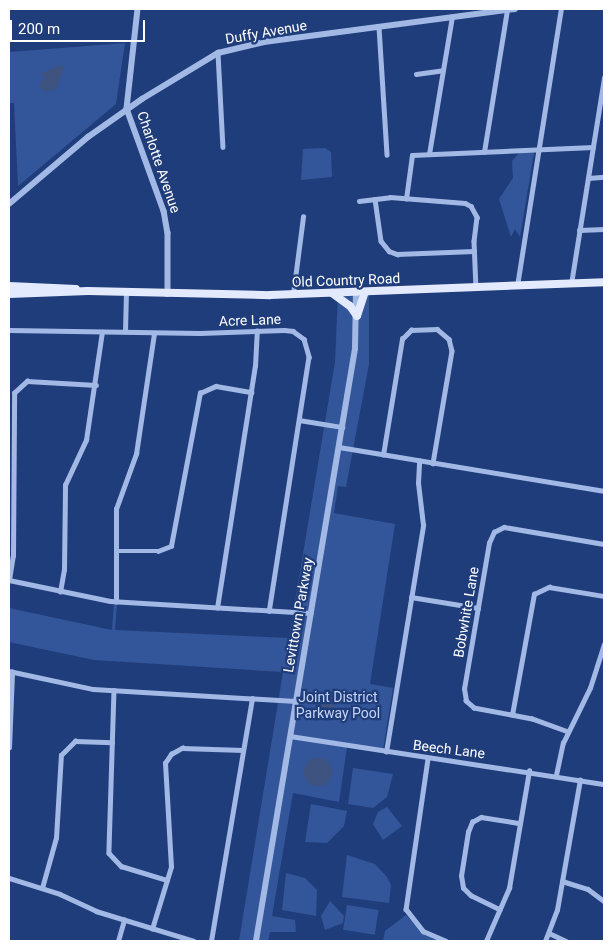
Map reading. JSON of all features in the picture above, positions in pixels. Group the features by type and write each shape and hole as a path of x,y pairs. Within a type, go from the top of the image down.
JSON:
{"main road":[{"name":"Old Country Road","path":"9,294 126,292 293,294 604,282"},
{"name":"Old Country Road","path":"9,286 88,292"},
{"path":"357,316 365,292"},
{"path":"332,293 350,306 357,316"}],"street":[{"name":"Charlotte Avenue","path":"138,9 127,109 164,211 168,233 168,294"},
{"name":"Duffy Avenue","path":"9,204 127,109 218,53 248,45 515,9"},
{"path":"517,286 561,9"},
{"path":"484,152 507,10"},
{"path":"429,154 452,17"},
{"path":"379,27 387,155"},
{"path":"218,53 223,147"},
{"path":"416,74 443,70"},
{"path":"571,284 604,78"},
{"path":"406,199 412,155 593,147"},
{"path":"588,178 604,177"},
{"path":"375,199 381,241 389,251 397,254 474,251"},
{"path":"359,202 375,199 406,199 465,203 471,206 477,217 474,251 476,288"},
{"path":"293,294 303,217"},
{"path":"579,230 604,229"},
{"path":"125,332 126,292"},
{"name":"Levittown Parkway","path":"256,941 355,350 356,292"},
{"path":"383,454 402,340 412,330 436,329 449,339 452,351 434,463"},
{"name":"Acre Lane","path":"9,330 154,333 293,331 307,344 309,357 269,611"},
{"path":"217,608 251,392 257,331"},
{"path":"60,592 64,570 65,485 86,440 96,384 102,332"},
{"path":"116,602 117,502 136,454 154,333"},
{"path":"96,384 27,382 20,384 14,393 13,556 9,580 116,602 311,613"},
{"path":"116,551 158,551 171,546 200,393 216,386 251,392"},
{"path":"299,420 342,427"},
{"path":"339,447 604,491"},
{"path":"386,752 423,525 418,483 419,461"},
{"name":"Bobwhite Lane","path":"568,732 512,715 474,708 464,698 488,543 496,530 511,528 604,544"},
{"path":"512,715 534,594 549,587 604,596"},
{"path":"411,597 478,608"},
{"path":"556,776 568,732 590,688 604,644"},
{"path":"9,748 10,671 76,686 114,690 296,701"},
{"path":"114,690 109,853 121,866 167,880"},
{"path":"211,941 252,698"},
{"name":"Beech Lane","path":"290,736 428,759 529,771 604,784"},
{"path":"42,888 56,838 60,755 76,741 112,742"},
{"path":"152,929 167,880 171,854 164,774 168,758 175,751 191,746 244,750"},
{"path":"428,759 405,902 414,923 446,941"},
{"path":"486,941 509,888 529,771"},
{"path":"545,941 549,933 562,880 580,780"},
{"path":"500,910 471,896 463,888 461,876 468,832 472,822 481,817 520,823"},
{"path":"9,878 42,888 124,920 194,941"},
{"path":"562,880 588,889 604,901"},
{"path":"118,941 124,920"},
{"path":"549,933 566,941"}],"green space":[{"path":"125,43 116,104 18,186 14,103 9,103 9,52"},
{"path":"325,148 331,152 332,177 301,180 303,149"},
{"path":"519,153 534,153 520,237 515,229 511,237 499,199 513,178 512,161"},
{"name":"Joint District Parkway Pool","path":"369,293 369,364 346,487 338,486 334,513 395,524 370,684 393,688 383,750 347,747 339,802 293,793 272,916 295,920 296,932 270,932 268,941 239,941 283,672 94,660 9,642 9,608 112,630 114,603 117,603 115,630 289,638 335,362 338,294"},
{"path":"353,768 393,774 387,797 373,808 348,804"},
{"path":"311,804 347,811 344,826 327,843 305,842"},
{"path":"387,807 402,826 383,840 373,824 378,812"},
{"path":"347,855 375,864 387,877 391,885 389,903 342,897"},
{"path":"286,873 305,878 317,890 316,916 282,910"},
{"path":"330,901 344,916 343,923 325,930 321,916"},
{"path":"347,905 379,910 375,935 343,930"},
{"path":"406,915 421,931 443,941 383,941 385,931"}],"shaded area":[{"path":"61,65 64,68 56,89 46,92 40,87 40,83 45,78 40,74"},
{"path":"319,693 335,695 333,711 329,710 331,720 315,718"},
{"path":"318,758 328,762 332,772 328,782 318,786 308,782 304,772 308,762"}]}
